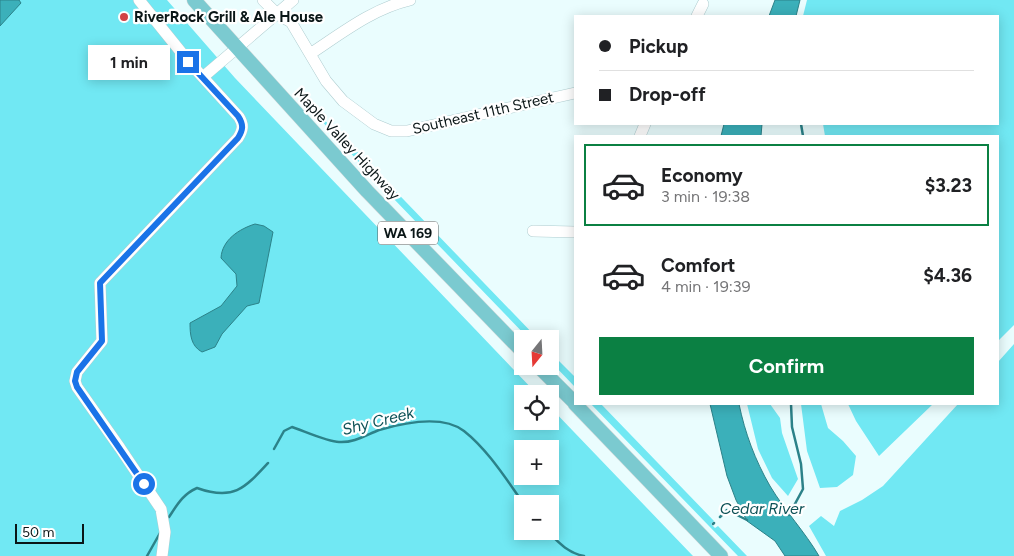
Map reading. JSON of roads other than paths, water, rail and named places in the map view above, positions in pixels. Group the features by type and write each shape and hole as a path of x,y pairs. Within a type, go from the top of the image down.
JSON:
{"main road":[{"name":"Maple Valley Highway","path":"194,0 367,191 514,342"},
{"path":"547,375 574,403"},
{"path":"576,405 721,556"}],"street":[{"path":"140,0 188,62 243,123 242,132 238,138 100,283 102,341 76,375 77,387 161,509 165,532 162,556"},
{"path":"263,0 277,14 291,22 310,54 391,2 410,0"},
{"path":"203,77 293,0"},
{"path":"698,15 703,4"},
{"name":"Southeast 11th Street","path":"310,54 326,80 343,101 374,124 391,131 407,131 574,93"},
{"path":"533,231 574,232"}],"water":[{"path":"0,0 19,0 21,3 0,26"},
{"path":"775,0 800,0 796,15 769,15"},
{"path":"724,125 762,125 761,135 721,135"},
{"path":"255,224 264,226 273,232 259,303 247,306 222,334 215,347 202,352 195,347 192,340 190,323 221,306 237,286 236,274 221,258 222,252 232,236"},
{"name":"Cedar River","path":"710,405 739,405 751,446 765,476 776,495 819,556 785,556 775,541 747,521 736,500 727,476"}],"waterway":[{"path":"801,125 803,135"},
{"path":"789,515 803,489 801,464 792,427 791,405"},
{"name":"Shy Creek","path":"274,449 284,431 292,427 334,442 344,442 399,425 434,421 445,423 464,431 473,439 496,465 518,495"},
{"name":"Shy Creek","path":"169,517 181,500 192,490 197,488 209,492 229,493 252,480 268,463"},
{"path":"720,517 727,510 747,520"},
{"name":"Shy Creek","path":"147,556 160,533"},
{"name":"Shy Creek","path":"556,540 568,550 584,556"}],"place":[{"name":"RiverRock Grill & Ale House","path":"124,17"}]}
